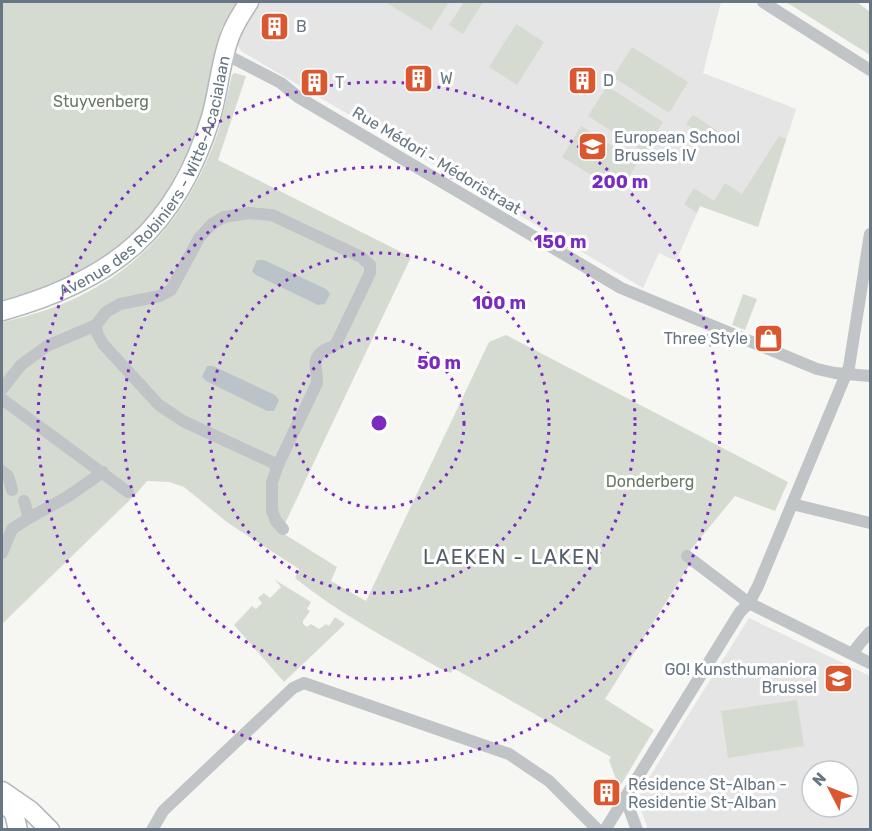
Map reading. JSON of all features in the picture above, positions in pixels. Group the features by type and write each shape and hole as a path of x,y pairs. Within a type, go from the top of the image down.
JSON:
{"street":[{"name":"Avenue des Robiniers - Witte-Acacialaan","path":"2,311 42,299 81,282 120,259 145,237 175,196 198,153 212,114 232,31 249,2"},
{"path":"763,2 870,70"},
{"name":"Rue Médori - Médoristraat","path":"225,54 281,83 298,97 621,288 817,369 870,376"},
{"path":"2,389 21,365 47,346 96,325 106,312 120,304 160,296 171,290 199,238 217,220 232,214 259,213 279,218 367,261 370,265 370,273 336,344 333,348 323,351 316,359 317,383 272,482 271,503 276,521 283,529"},
{"path":"605,830 740,612 749,603 846,374 852,353 870,234"},
{"path":"96,325 97,333 103,344 159,405 183,421 278,465"},
{"path":"2,399 128,492"},
{"path":"2,471 9,476 12,490"},
{"path":"2,553 12,529 67,498 103,472"},
{"path":"24,501 29,518"},
{"path":"792,504 870,524"},
{"path":"687,556 749,603 870,663"},
{"path":"852,654 870,632"},
{"path":"152,830 163,811 293,688 302,684 509,754 549,781 598,830"},
{"path":"2,791 32,811 50,830"},
{"path":"625,797 637,830"},
{"path":"2,801 14,813 18,830"}],"shaded area":[{"name":"European School Brussels IV","path":"260,2 721,2 703,73 796,109 758,227 700,206 676,261 659,253 643,288 241,51 237,44 238,39"},
{"path":"257,260 264,260 326,289 330,294 325,304 318,305 256,275 252,271"},
{"path":"207,366 213,366 275,395 279,400 274,411 267,411 206,381 202,377"},
{"path":"749,618 870,676 870,829 648,829 638,802 641,797 640,792"}],"green space":[{"name":"Stuyvenberg","path":"2,2 237,2 221,29 203,112 189,149 163,200 148,220 120,248 90,267 43,288 2,300"},
{"path":"385,2 449,2 431,30"},
{"path":"464,2 483,2 463,34 449,25"},
{"path":"786,2 857,2 870,12 870,55"},
{"path":"516,24 544,42 517,85 489,67"},
{"path":"632,47 688,82 669,113 613,77"},
{"name":"Donderberg","path":"234,73 246,76 218,160 411,257 281,532 337,567 331,581 366,601 489,342 506,335 788,482 775,511 735,496 684,558 690,564 605,699 654,730 619,788 609,760 611,757 453,668 451,673 441,669 348,615 295,578 299,569 228,523 184,487 169,482 147,481 2,624 2,322 39,312 73,299 104,283 132,263 156,239 178,212 197,181 216,138"},
{"path":"607,86 663,122 644,152 588,116"},
{"path":"693,115 721,133 715,143 686,124"},
{"path":"581,126 638,162 619,192 562,157"},
{"path":"779,136 786,139 758,227 700,206 697,213 684,204 694,188 714,201 725,183 742,194"},
{"path":"743,294 757,299 745,330 732,325"},
{"path":"275,580 311,602 307,609 310,611 303,621 307,627 311,624 319,629 326,624 329,626 335,617 345,624 284,682 234,625 252,606 256,609 262,603 258,598 264,593 270,598 281,587"},
{"path":"797,700 804,746 728,758 721,711"}],"place":[{"name":"B","path":"275,26"},
{"name":"W","path":"419,78"},
{"name":"D","path":"582,80"},
{"name":"T","path":"314,82"},
{"name":"European School Brussels IV","path":"593,146"},
{"name":"Three Style","path":"769,338"},
{"name":"GO! Kunsthumaniora Brussel","path":"838,678"},
{"name":"Résidence St-Alban - Residentie St-Alban","path":"607,793"}],"district":[{"name":"LAEKEN - LAKEN","path":"512,557"}]}
